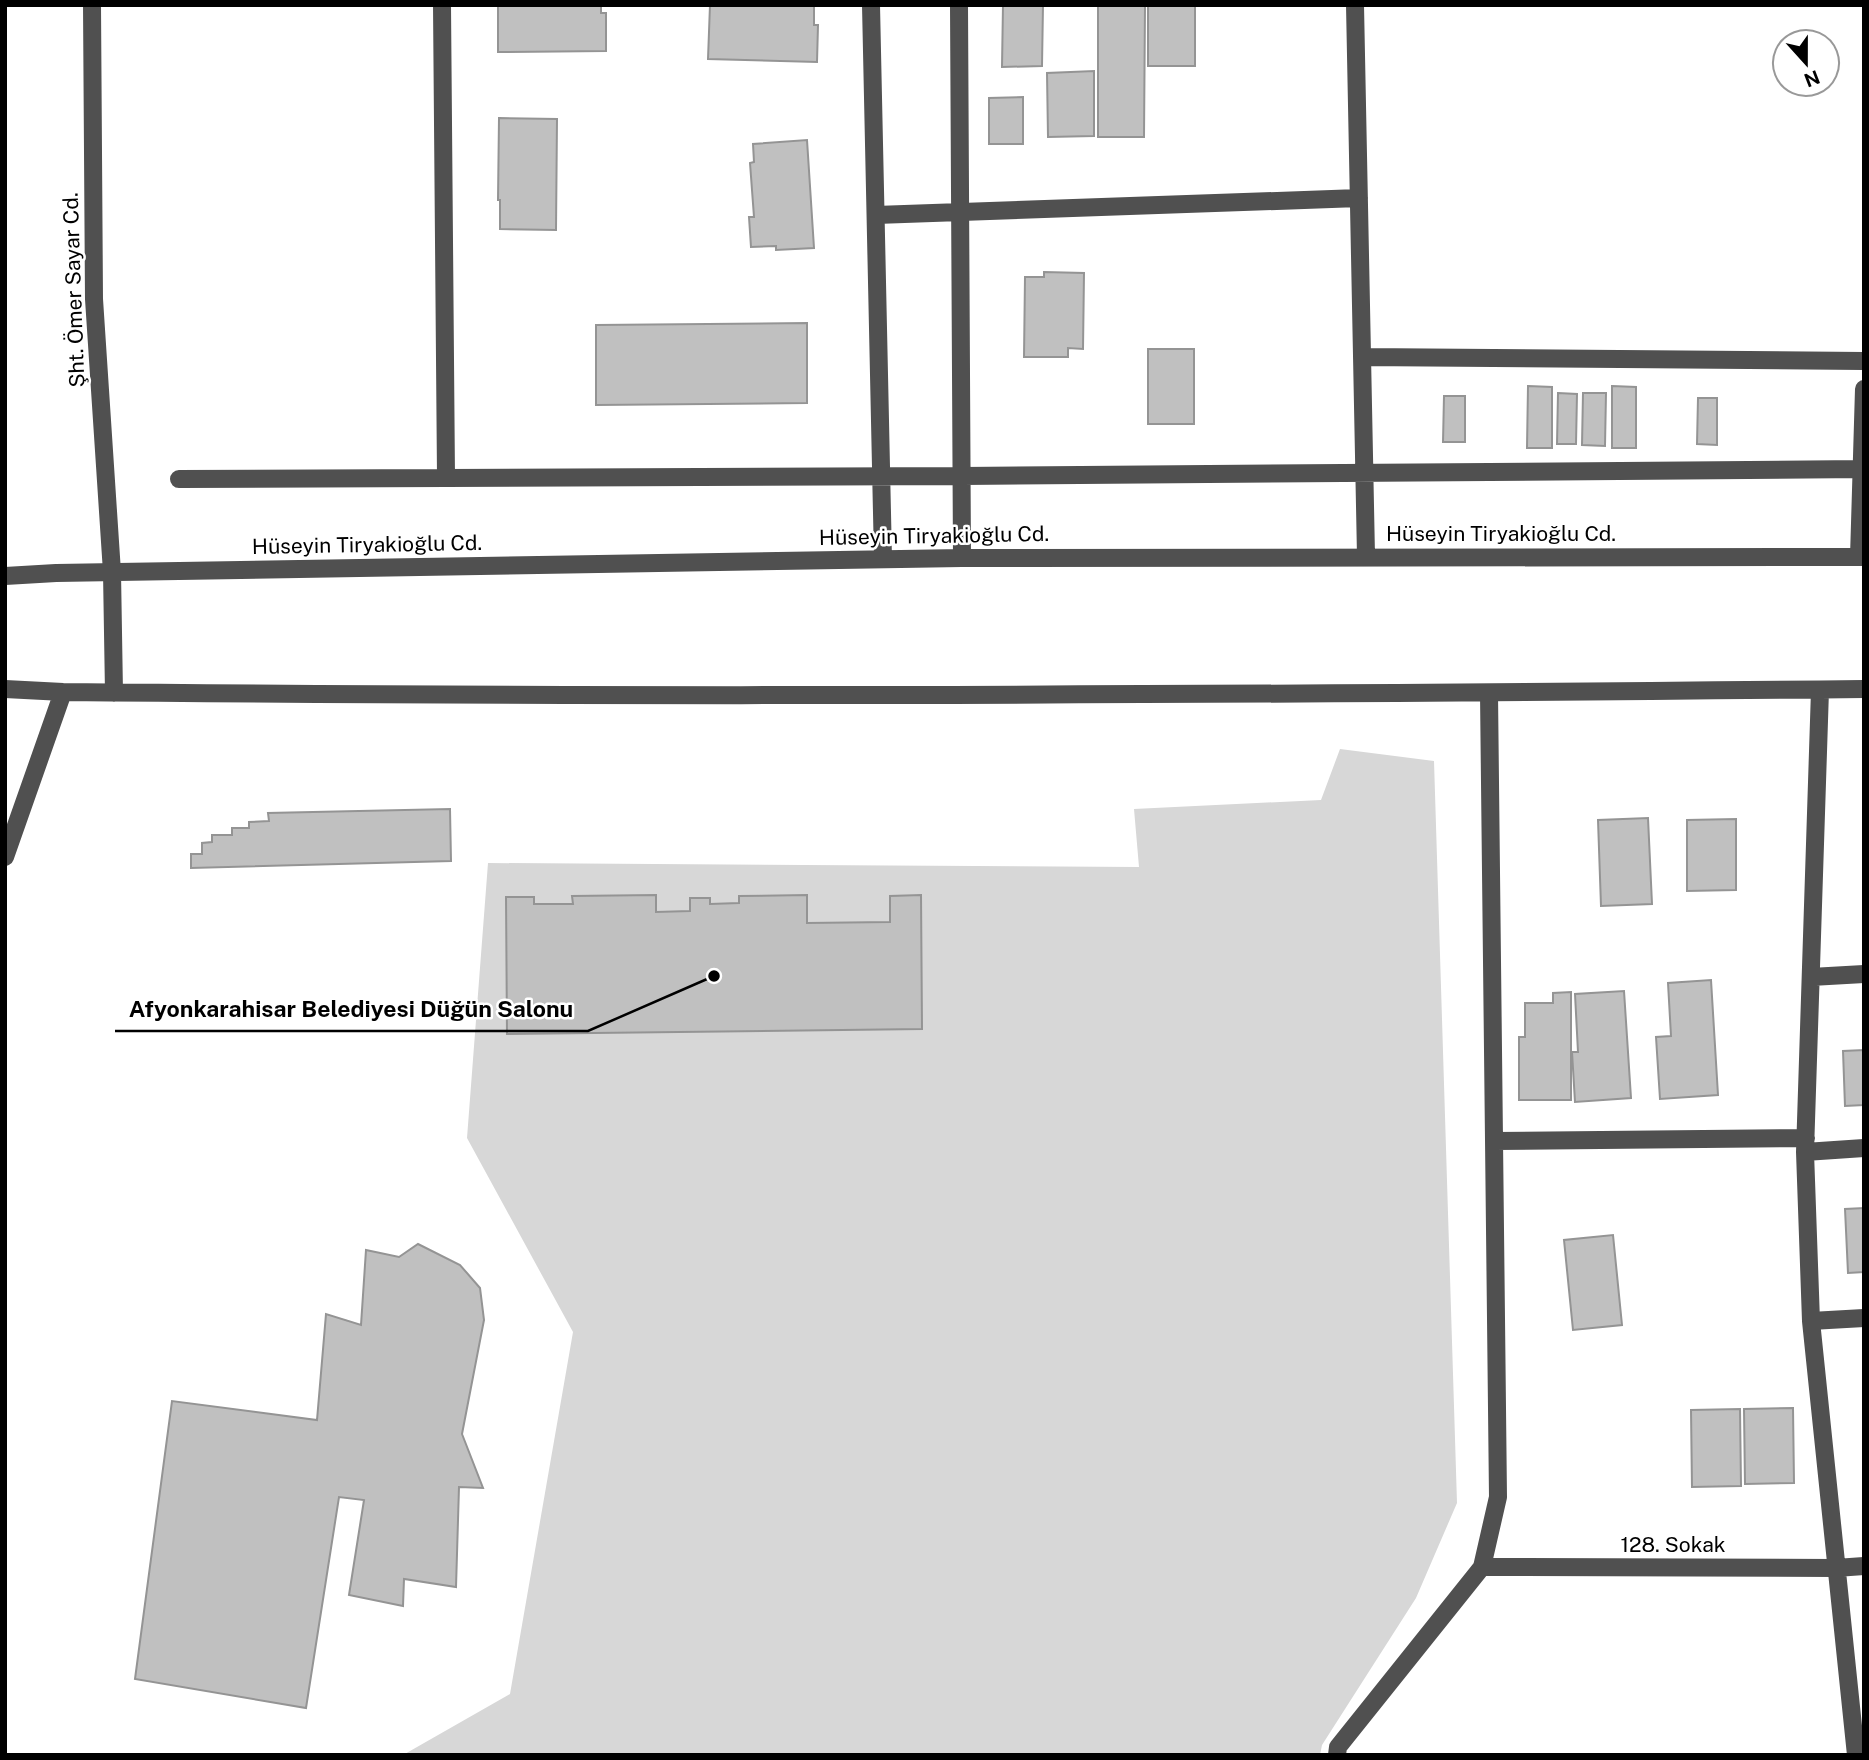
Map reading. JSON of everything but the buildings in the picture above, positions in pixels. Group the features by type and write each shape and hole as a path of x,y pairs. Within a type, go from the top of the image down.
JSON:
{"street":[{"name":"Şht. Ömer Sayar Cd.","path":"92,5 94,299 112,572 114,693"},
{"path":"442,5 446,477"},
{"path":"872,5 883,559"},
{"path":"959,5 962,558"},
{"path":"1355,5 1366,556"},
{"path":"876,215 1359,198"},
{"path":"1362,357 1864,362"},
{"path":"1861,557 1864,389"},
{"path":"179,479 881,477 1863,469"},
{"name":"Hüseyin Tiryakioğlu Cd.","path":"5,576 962,558 1861,557"},
{"path":"5,690 114,693 1489,693 1864,689"},
{"path":"1820,690 1806,1145 1811,1321 1836,1568 1859,1752"},
{"path":"5,857 63,692"},
{"path":"1337,1755 1338,1747 1482,1567 1499,1497 1489,693"},
{"path":"1811,977 1864,974"},
{"path":"1495,1140 1864,1148"},
{"path":"1811,1321 1864,1318"},
{"name":"128. Sokak","path":"1482,1567 1864,1566"}],"shaded area":[{"path":"1340,749 1434,761 1457,1503 1416,1598 1322,1745 1320,1755 403,1755 510,1694 573,1332 467,1138 488,863 1139,867 1134,809 1321,800"}],"place":[{"name":"Afyonkarahisar Belediyesi Düğün Salonu","path":"714,976"}]}
